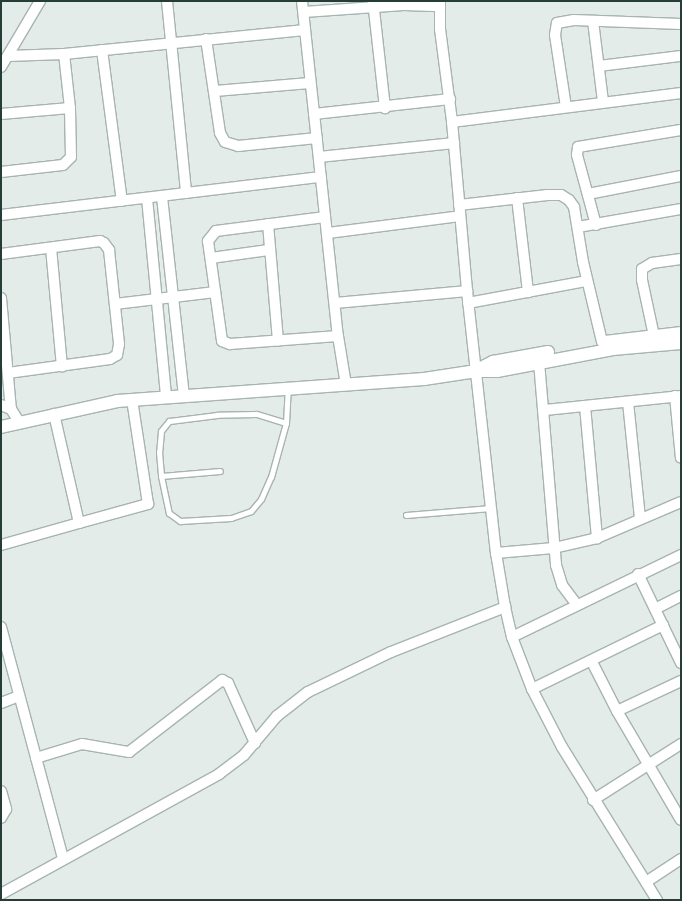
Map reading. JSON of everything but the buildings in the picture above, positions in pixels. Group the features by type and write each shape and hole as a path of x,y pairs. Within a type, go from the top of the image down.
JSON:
{"main road":[{"path":"476,371 493,362 602,342 681,333"},
{"path":"1,427 54,414 132,399 424,379 476,371 497,370 614,349 681,343"}],"street":[{"path":"1,67 40,1"},
{"path":"167,1 186,193"},
{"path":"302,1 316,138 328,233 334,303 346,385"},
{"path":"304,12 374,5 440,3 440,28 450,99 468,302 496,553 505,607 512,637 532,689 593,800 657,900"},
{"path":"374,5 385,108"},
{"path":"566,107 555,26 564,20 681,24"},
{"path":"593,21 603,101"},
{"path":"8,56 64,54 305,30"},
{"path":"206,39 220,133 230,145 238,146 316,138"},
{"path":"102,50 122,201"},
{"path":"1,172 63,165 68,161 73,152 64,54"},
{"path":"599,66 681,56"},
{"path":"214,92 310,83"},
{"path":"452,122 603,101 681,93"},
{"path":"314,114 385,108 450,99"},
{"path":"1,114 70,108"},
{"path":"596,225 577,155 579,146 681,130"},
{"path":"319,157 454,143"},
{"path":"588,194 681,176"},
{"path":"1,215 321,177"},
{"path":"459,205 553,194 566,197 574,207 587,281 602,342"},
{"path":"162,197 184,395"},
{"path":"147,198 158,300 166,396"},
{"path":"517,198 528,292"},
{"path":"578,227 681,209"},
{"path":"328,233 460,216"},
{"path":"325,217 216,231 208,241 222,341 230,344 338,336"},
{"path":"268,224 268,250 278,341"},
{"path":"1,254 100,241 104,243 109,250 119,344 117,355 110,359 8,373"},
{"path":"51,248 62,366"},
{"path":"211,258 268,250"},
{"path":"654,336 642,280 642,269 652,263 681,259"},
{"path":"468,302 587,281"},
{"path":"334,303 467,291"},
{"path":"115,304 158,300 214,292"},
{"path":"1,298 11,409 19,422"},
{"path":"539,362 545,410 554,548 558,577 576,605"},
{"path":"545,410 678,396 681,458"},
{"path":"1,544 148,504 132,399"},
{"path":"628,402 640,518"},
{"path":"1,405 11,409"},
{"path":"585,406 597,538"},
{"path":"54,414 79,523"},
{"path":"496,553 554,548 597,538 640,518 681,502"},
{"path":"512,637 638,574 681,555"},
{"path":"638,574 681,663"},
{"path":"655,609 681,596"},
{"path":"1,894 219,774 255,743 277,716 308,692 391,652 505,607"},
{"path":"532,689 592,662 663,625"},
{"path":"1,627 63,859"},
{"path":"672,644 681,639"},
{"path":"592,662 617,711 647,764 679,813"},
{"path":"36,758 82,744 129,752 222,680 228,683 255,743"},
{"path":"617,711 681,681"},
{"path":"1,702 20,696"},
{"path":"593,800 647,764 681,744"},
{"path":"1,791 6,809 1,818"},
{"path":"646,882 681,859"}],"lane":[{"path":"286,423 256,414 217,414 169,421 161,431 161,476 169,514 180,521 243,516 251,511 261,499 271,477 286,423 288,389"},
{"path":"161,476 220,471"},
{"path":"406,515 491,508"}]}
